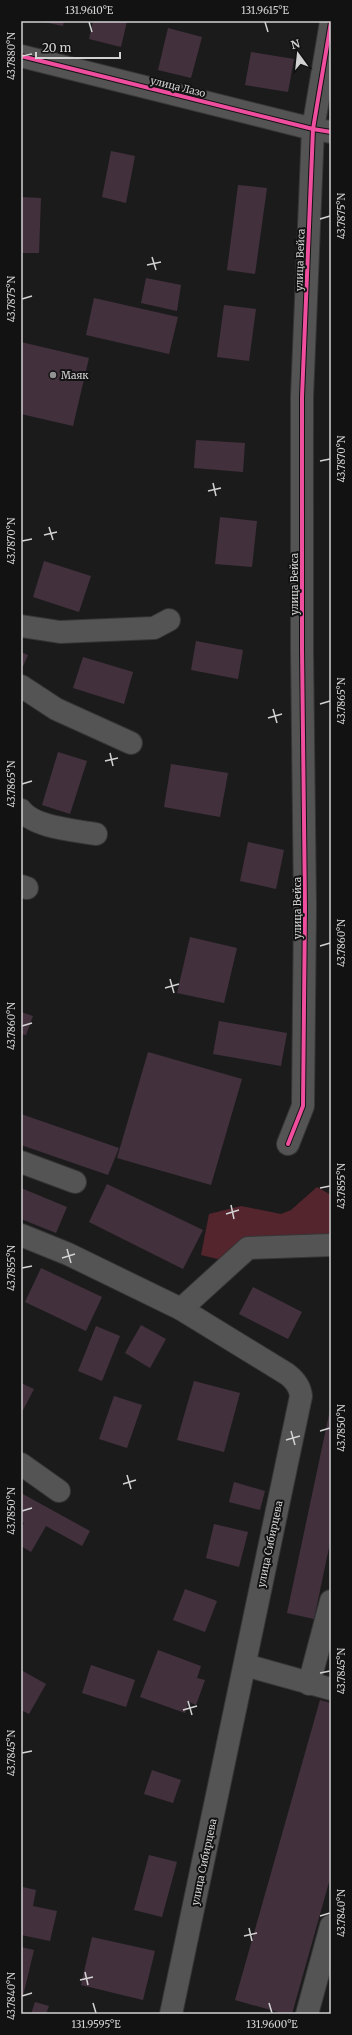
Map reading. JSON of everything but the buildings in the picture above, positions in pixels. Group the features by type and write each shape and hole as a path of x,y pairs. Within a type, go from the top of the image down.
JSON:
{"street":[{"name":"улица Вейса","path":"288,1144 303,1106 305,899 302,657 302,397 331,22"},
{"name":"улица Лазо","path":"21,56 322,130"},
{"path":"21,626 60,632 154,628 169,620"},
{"path":"21,686 56,709 131,743"},
{"path":"21,810 25,815 51,826 96,834"},
{"path":"21,1162 75,1182"},
{"name":"улица Сибирцева","path":"21,1235 68,1254 181,1309 287,1374 300,1389 301,1396 172,2014"},
{"path":"181,1309 248,1248 331,1244"},
{"path":"21,1464 59,1491"},
{"path":"310,1684 331,1601"},
{"path":"245,1665 331,1689"},
{"path":"307,2014 331,1926"}],"shaded area":[{"path":"317,1187 331,1195 331,1239 230,1262 201,1255 209,1214 241,1206 281,1214 291,1210"}],"cycle path":[{"path":"288,1144 303,1106 305,907 302,649 302,397 313,129 331,22"},
{"path":"21,56 313,129 331,132"}],"place":[{"name":"Маяк","path":"53,375"}]}
